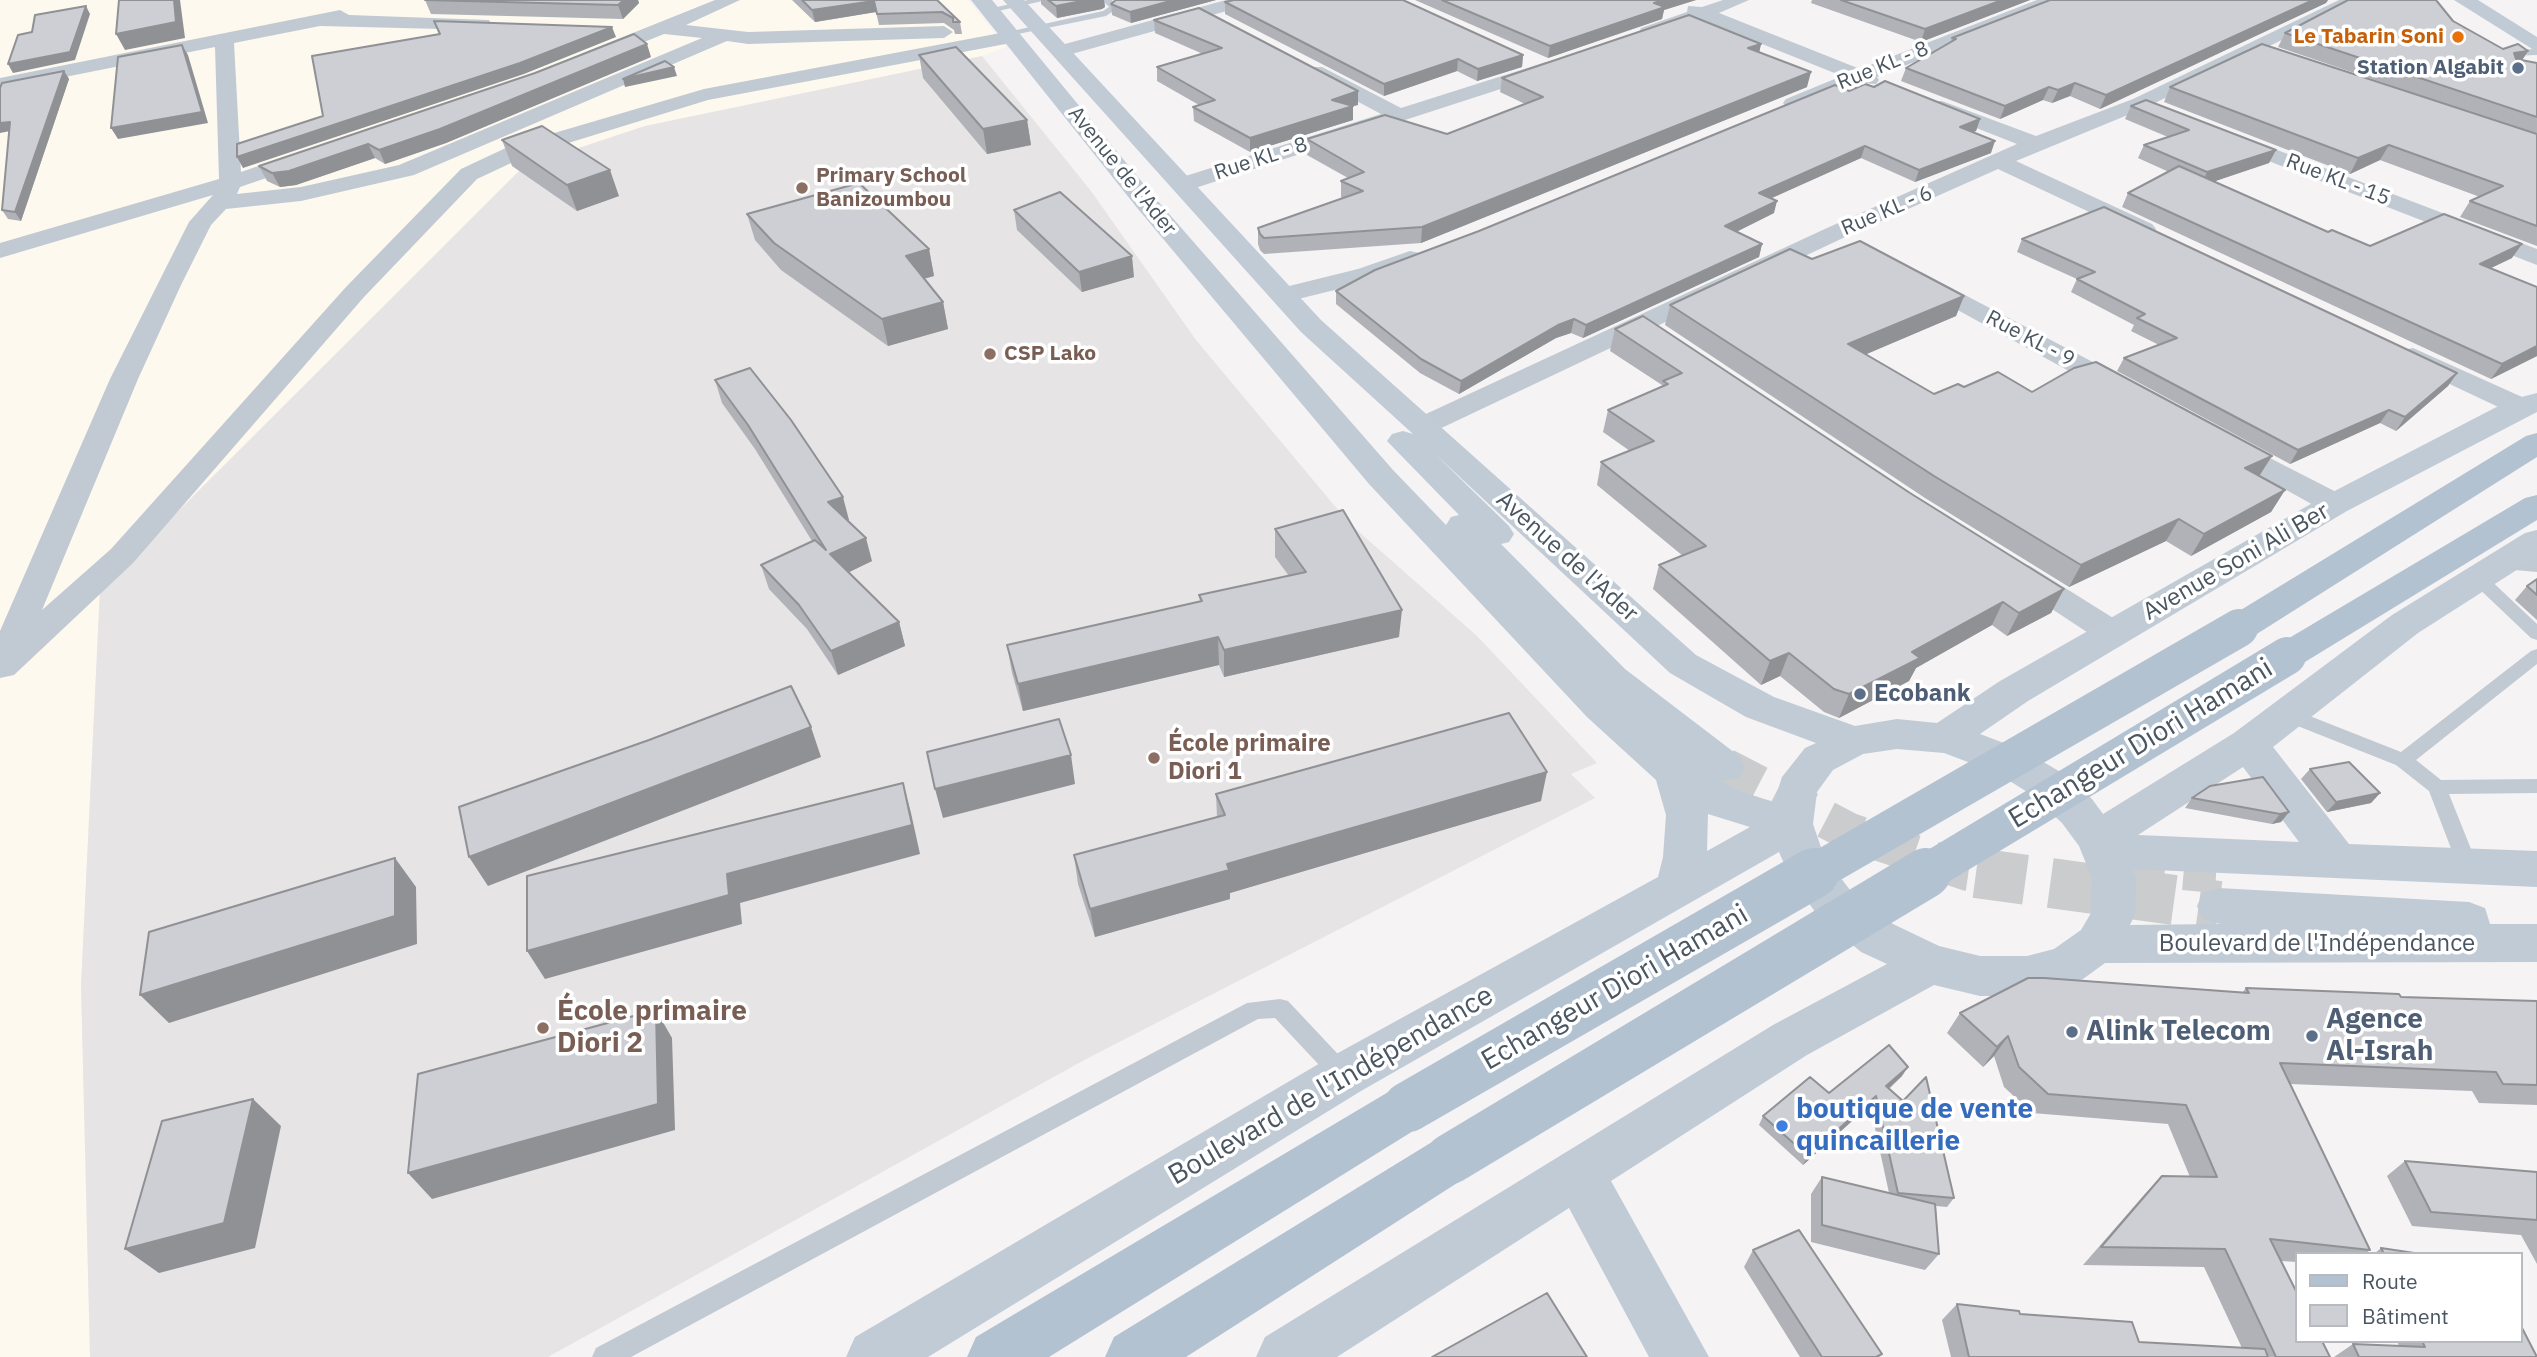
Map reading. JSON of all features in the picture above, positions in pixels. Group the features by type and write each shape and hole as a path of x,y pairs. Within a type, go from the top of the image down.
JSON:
{"main road":[{"path":"2464,0 2537,47"},
{"name":"Avenue de l'Ader","path":"1024,2 1038,27 1311,326 1683,664 1760,707 1854,741"},
{"name":"Avenue de l'Ader","path":"985,5 1147,204 1381,477 1601,707 1674,773 1722,802 1792,824"},
{"name":"Avenue de l'Ader","path":"1264,340 1333,394 1611,679 1733,759 1572,610 1327,366 1314,344 1311,326"},
{"name":"Avenue Soni Ali Ber","path":"1944,738 2014,691 2335,504 2529,404"},
{"name":"Echangeur Diori Hamani","path":"996,1357 1408,1107 2239,628 2537,443"},
{"name":"Echangeur Diori Hamani","path":"1134,1357 1450,1159 2537,505"},
{"path":"2101,845 2248,744 2405,624 2506,567 2537,541"},
{"path":"1896,734 1944,738 2011,762 2047,784 2077,811 2101,845 2114,878 2113,914 2097,944 2067,965 2027,976 1980,976 1930,964 1877,939 1833,903 1804,863 1792,824 1797,788 1819,759 1854,741 1896,734"},
{"path":"2248,744 2337,860"},
{"path":"1674,773 1687,815 1685,857 1678,886"},
{"name":"Boulevard de l'Indépendance","path":"875,1357 1344,1075 1792,824"},
{"path":"2101,845 2537,869"},
{"name":"Boulevard de l'Indépendance","path":"2537,880 2217,890 2537,925"},
{"name":"Boulevard de l'Indépendance","path":"2097,944 2537,943"},
{"path":"1285,1357 1790,1040 1930,964"},
{"path":"1579,1174 1680,1357"}],"street":[{"path":"581,61 732,0"},
{"path":"1061,51 1246,0"},
{"path":"1624,40 1740,0"},
{"name":"Rue KL - 8","path":"1770,112 2053,0"},
{"name":"Rue KL - 6","path":"1423,426 1653,333 1835,233 2001,162 2036,144 2140,103 2341,1"},
{"path":"0,103 5,83 224,37 414,2"},
{"path":"1678,4 1883,86"},
{"path":"1202,12 1227,25"},
{"path":"318,20 499,24"},
{"path":"610,27 666,28 720,37 1008,33"},
{"path":"1,672 122,556 355,292 457,183 502,157 623,117 704,95 1008,33"},
{"path":"1,672 129,368 188,243 224,193 224,37"},
{"path":"224,193 301,194 406,170 580,99 720,37"},
{"path":"2252,47 2278,56"},
{"name":"Rue KL - 8","path":"1181,184 1554,65 1522,57"},
{"path":"1301,63 1399,115"},
{"path":"556,89 623,117"},
{"path":"1922,100 2036,144"},
{"path":"2140,103 2165,113"},
{"name":"Rue KL - 15","path":"2204,128 2537,258"},
{"path":"0,251 224,193 322,151"},
{"path":"2001,162 2162,237"},
{"path":"1835,233 1859,247"},
{"path":"1282,295 1366,275 1430,251"},
{"name":"Rue KL - 9","path":"1896,266 2140,398"},
{"path":"2397,348 2529,404"},
{"path":"2201,432 2335,504"},
{"path":"1996,559 2114,634"}],"lane":[{"path":"1008,33 1106,13 1114,7 1107,0"},
{"path":"985,5 1024,2"},
{"path":"2496,58 2502,53 2537,52"},
{"path":"2506,567 2537,634"},
{"path":"2403,760 2537,655"},
{"path":"2286,714 2403,760 2437,787 2468,864"},
{"path":"2437,787 2537,786"},
{"path":"606,1357 1255,1010 1280,1008 1344,1075"}],"shaded area":[{"path":"0,0 968,0 1006,47 982,56 645,126 524,166 100,589 81,985 90,1357 0,1357"},
{"path":"982,56 1091,191 1196,340 1349,523 1477,636 1597,763 1571,774 1595,798 1088,1058 548,1357 90,1357 81,985 100,589 524,166 645,126"}],"building":[{"path":"119,0 174,0 176,22 116,34"},
{"path":"425,0 624,0 618,5"},
{"path":"802,0 937,0 960,22 953,22 953,18 942,12 877,14 874,1 812,10"},
{"path":"1048,0 1087,0 1056,6"},
{"path":"1116,0 1174,0 1130,12 1111,4"},
{"path":"1403,0 1523,55 1478,69 1458,59 1384,84 1225,2"},
{"path":"1442,0 1663,0 1654,3 1665,7 1550,46"},
{"path":"1841,0 2002,0 1925,29"},
{"path":"2050,0 2313,0 2106,95 2075,83 2058,90 2049,87 2005,106 1906,68 1956,39 1952,38"},
{"path":"2348,0 2436,0 2453,21 2503,49 2518,44 2528,51 2514,53 2516,59 2537,63 2537,117 2285,33"},
{"path":"86,6 70,52 8,64 18,35 32,32 35,15"},
{"path":"1199,8 1358,91 1332,100 1353,106 1250,138 1193,107 1215,100 1157,67 1222,48 1154,20"},
{"path":"1689,15 1761,44 1748,48 1811,72 1422,227 1264,238 1260,234 1258,228 1363,191 1341,181 1364,172 1307,139 1385,115 1447,134 1543,97 1502,78"},
{"path":"434,21 612,27 520,63 237,157 237,144 323,116 312,56 440,34"},
{"path":"634,34 647,44 440,129 379,150 368,144 289,171 272,173 259,166 535,73"},
{"path":"2262,44 2537,134 2537,226 2470,201 2503,186 2389,145 2358,158 2170,87"},
{"path":"182,45 202,112 111,128 118,57"},
{"path":"956,47 1027,120 983,129 919,55"},
{"path":"665,61 674,67 623,79"},
{"path":"64,71 15,212 2,210 10,122 0,123 2,83"},
{"path":"1885,81 1980,119 1960,127 1995,141 1919,170 1865,146 1759,193 1777,201 1725,226 1762,244 1586,325 1574,319 1558,325 1461,381 1421,359 1336,291 1375,270 1479,231 1835,85 1849,91 1865,84 1874,87"},
{"path":"2146,100 2276,150 2207,172 2144,145 2189,130 2131,106"},
{"path":"542,126 610,170 567,185 502,140"},
{"path":"2179,166 2328,232 2332,230 2370,246 2444,214 2522,244 2480,264 2537,287 2537,346 2502,364 2128,193"},
{"path":"859,183 929,249 906,256 943,302 882,319 774,243 747,214"},
{"path":"1060,192 1132,256 1079,272 1014,210"},
{"path":"2104,207 2457,373 2405,417 2389,410 2298,450 2124,358 2177,338 2137,318 2145,314 2077,279 2095,272 2022,239"},
{"path":"1860,241 1964,296 1848,344 1934,394 1958,384 1964,387 1998,372 2032,392 2074,368 2096,362 2272,456 2245,468 2285,490 2204,534 2179,519 2081,565 1934,476 1670,305 1790,249 1812,259"},
{"path":"1643,316 1910,493 2064,589 2019,613 2003,602 1912,652 1920,658 1849,694 1834,689 1789,653 1770,661 1659,565 1706,546 1601,462 1654,441 1608,410 1668,384 1663,381 1682,373 1615,329"},
{"path":"750,368 791,420 843,497 828,502 866,538 830,554 899,622 831,651 799,605 761,565 815,540 826,550 748,425 715,380"},
{"path":"1343,510 1402,610 1224,650 1218,637 1018,684 1007,645 1202,601 1199,595 1306,572 1275,529"},
{"path":"2537,579 2537,595 2527,586"},
{"path":"791,686 811,727 469,857 459,807 649,740"},
{"path":"1509,713 1547,772 1227,864 1229,870 1090,909 1074,855 1225,815 1216,794"},
{"path":"1059,719 1071,755 935,789 927,752"},
{"path":"2349,762 2380,793 2336,802 2310,769"},
{"path":"2263,777 2289,812 2280,814 2192,798 2210,786"},
{"path":"903,783 912,825 727,874 729,895 527,951 527,876"},
{"path":"395,858 395,916 140,995 149,932"},
{"path":"2028,978 2249,993 2246,988 2537,1001 2537,1085 2503,1084 2496,1072 2280,1063 2370,1250 2270,1239 2296,1291 2296,1343 2323,1343 2330,1357 2276,1357 2225,1249 2101,1247 2162,1176 2217,1177 2186,1105 2048,1094 2019,1067 2008,1036 1997,1047 1960,1013"},
{"path":"656,1010 658,1104 408,1173 418,1074"},
{"path":"1889,1045 1908,1067 1886,1086 1903,1101 1926,1077 1954,1198 1898,1193 1876,1096 1808,1156 1763,1116 1810,1077 1829,1093"},
{"path":"253,1099 224,1223 125,1249 162,1121"},
{"path":"2405,1161 2537,1172 2537,1220 2431,1212"},
{"path":"1822,1177 1935,1204 1939,1254 1822,1225"},
{"path":"1799,1230 1882,1354 1876,1357 1822,1357 1753,1250"},
{"path":"2381,1248 2408,1252 2383,1252"},
{"path":"1547,1293 1587,1357 1432,1357"},
{"path":"1957,1304 2019,1311 2020,1314 2132,1322 2139,1342 2265,1349 2268,1357 1969,1357"},
{"path":"2523,1330 2537,1357 2359,1357 2353,1344 2425,1347 2423,1343 2523,1343"}],"tunnel":[{"path":"1725,767 1850,832 1968,872 1989,875"},
{"path":"2127,866 2216,874 2206,873"},
{"path":"1976,873 2219,906"}],"place":[{"name":"Le Tabarin Soni","path":"2458,37"},
{"name":"Station Algabit","path":"2518,68"},
{"name":"Primary School Banizoumbou","path":"802,188"},
{"name":"CSP Lako","path":"990,354"},
{"name":"Ecobank","path":"1860,694"},
{"name":"École primaire Diori 1","path":"1154,758"},
{"name":"École primaire Diori 2","path":"543,1028"},
{"name":"Alink Telecom","path":"2072,1032"},
{"name":"Agence Al-Israh","path":"2312,1036"},
{"name":"boutique de vente quincaillerie","path":"1782,1126"}]}
